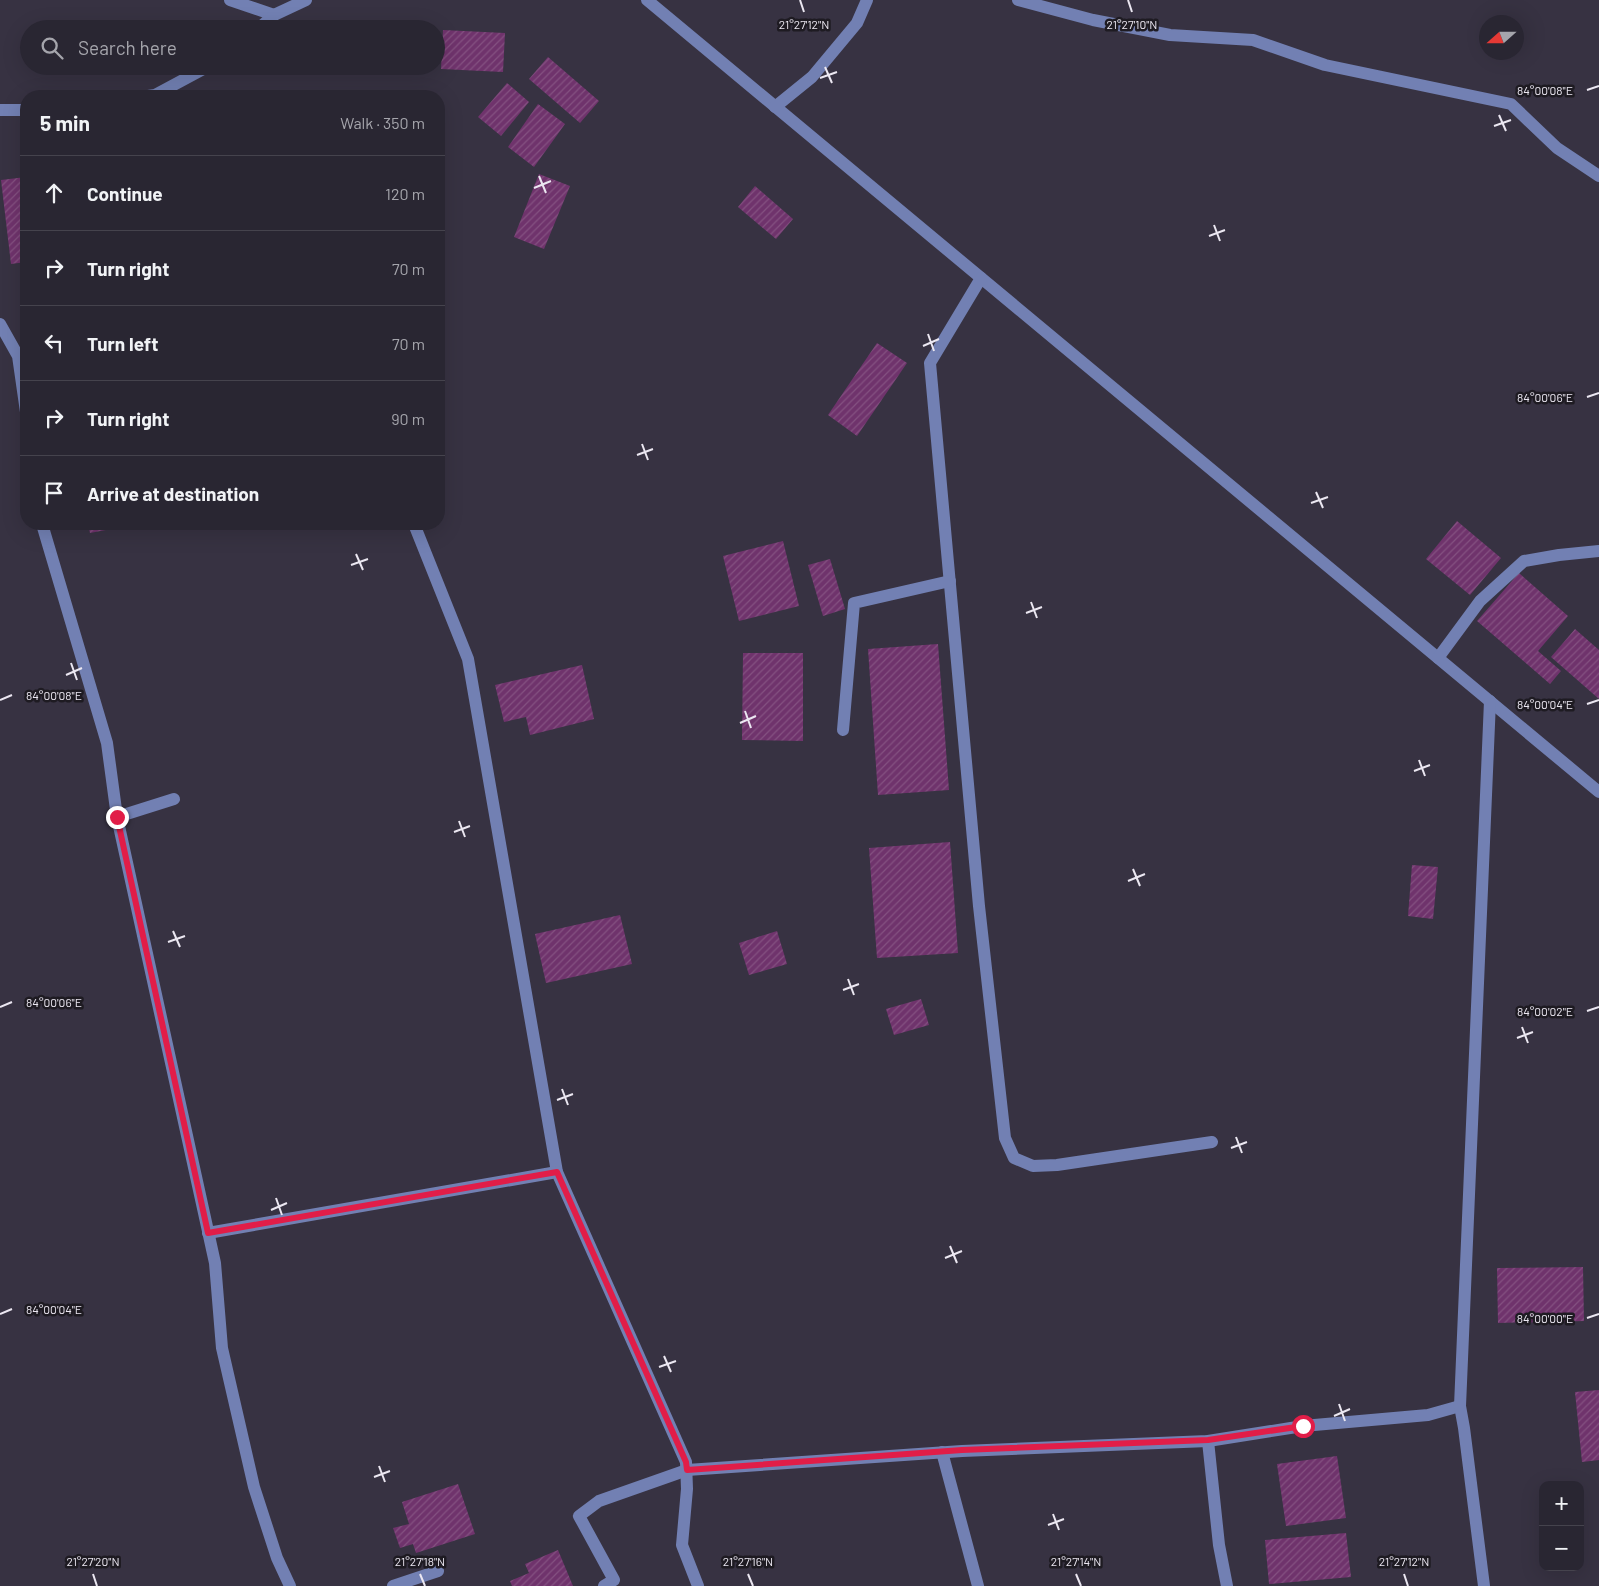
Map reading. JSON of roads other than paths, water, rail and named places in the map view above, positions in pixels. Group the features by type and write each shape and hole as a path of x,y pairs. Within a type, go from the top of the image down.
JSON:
{"street":[{"path":"230,0 274,15"},
{"path":"268,20 274,15 306,0"},
{"path":"647,0 1599,792"},
{"path":"775,107 812,77 857,23 867,0"},
{"path":"1018,0 1093,20 1170,35 1252,40 1325,65 1511,104 1557,148 1599,176"},
{"path":"163,90 192,75"},
{"path":"0,110 20,110"},
{"path":"981,278 930,363 980,915 1005,1138 1014,1158 1033,1166 1057,1165 1212,1142"},
{"path":"0,324 18,356 20,370"},
{"path":"44,530 106,743 117,817 215,1263 222,1348 254,1487 276,1558 290,1586"},
{"path":"416,530 468,659 557,1172 686,1462 687,1489 682,1545 698,1586"},
{"path":"1438,658 1480,602 1524,561 1599,551"},
{"path":"843,730 854,603 950,581"},
{"path":"1484,1586 1460,1406 1490,701"},
{"path":"117,817 174,799"},
{"path":"208,1233 557,1172"},
{"path":"604,1586 614,1580 579,1516 599,1501 687,1470 942,1452 1208,1440 1303,1426 1428,1415 1460,1406"},
{"path":"1208,1440 1219,1545 1226,1586"},
{"path":"942,1452 978,1586"},
{"path":"392,1586 438,1570"}]}
